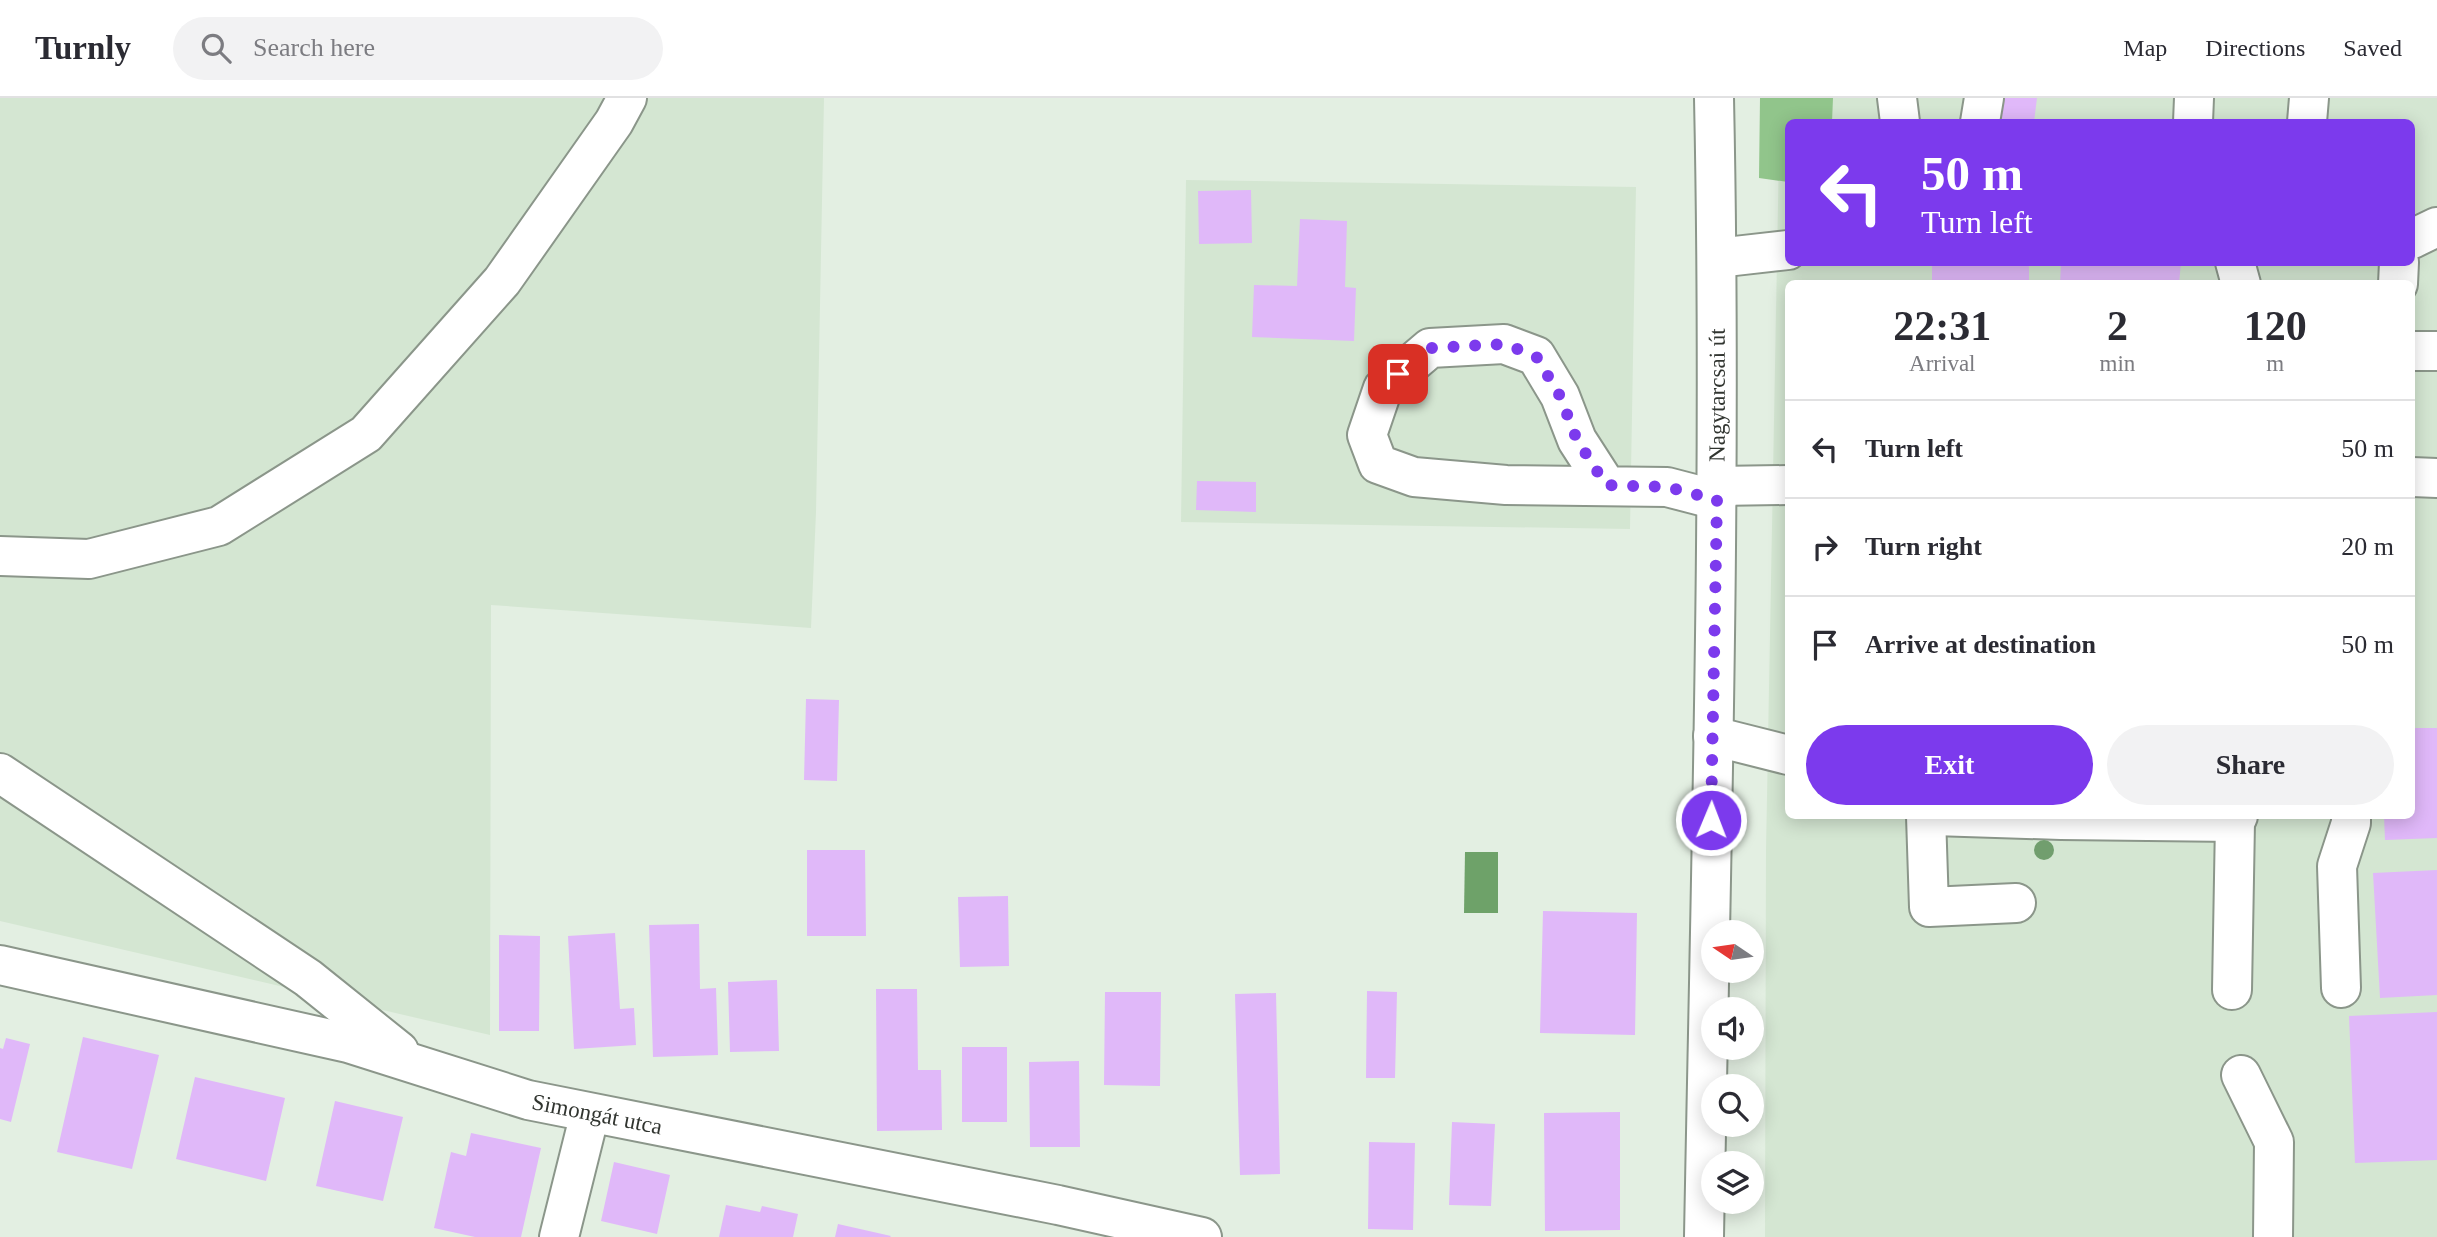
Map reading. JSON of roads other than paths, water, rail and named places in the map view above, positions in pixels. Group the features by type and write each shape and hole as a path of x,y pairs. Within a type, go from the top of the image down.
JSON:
{"street":[{"path":"0,556 89,559 219,526 366,434 502,281 614,122 627,98"},
{"name":"Nagytarcsai út","path":"1704,1237 1717,493 1714,98"},
{"path":"1897,98 1900,119"},
{"path":"1980,119 1984,98"},
{"path":"2193,119 2194,98"},
{"path":"2307,119 2309,98"},
{"path":"2415,238 2437,227"},
{"path":"1717,258 1785,250"},
{"path":"1606,485 1577,440 1560,396 1536,356 1504,344 1430,348 1383,388 1367,435 1378,464 1414,477 1506,485 1667,487 1717,493 1785,485"},
{"path":"2415,351 2437,351"},
{"path":"2415,477 2437,478"},
{"path":"1713,736 1785,754"},
{"path":"0,773 308,978 412,1062"},
{"path":"1926,819 1929,906 2016,903"},
{"path":"2029,819 2149,819"},
{"path":"2232,990 2237,819"},
{"path":"2341,988 2337,866 2351,819"},
{"name":"Simongát utca","path":"0,965 348,1043 528,1100 1058,1221 1202,1237"},
{"path":"2241,1075 2274,1142 2273,1237"},
{"path":"559,1237 590,1113"}]}
